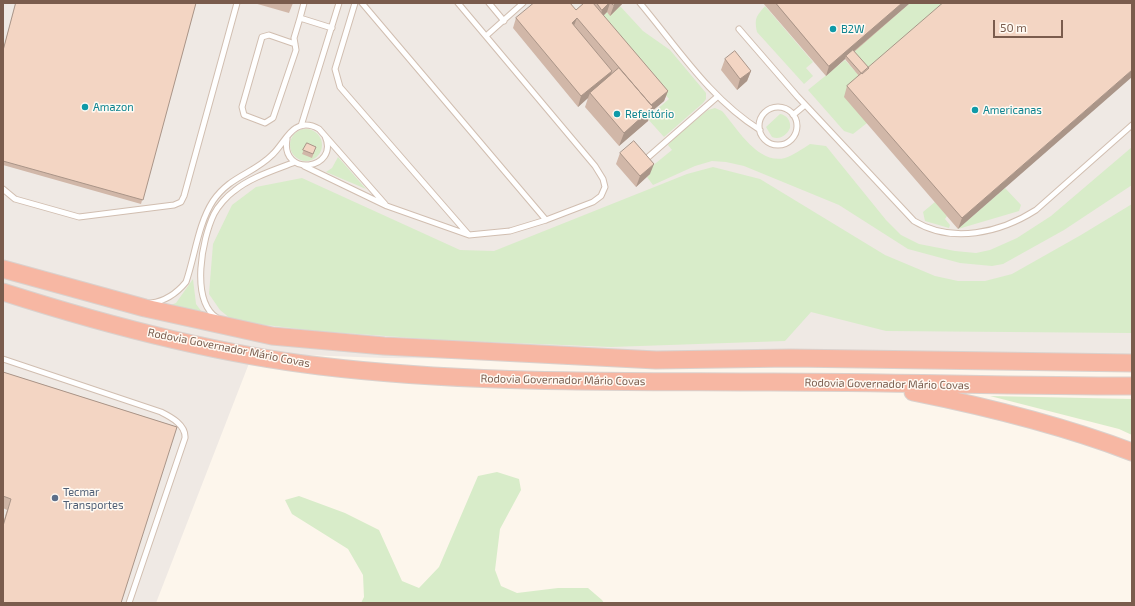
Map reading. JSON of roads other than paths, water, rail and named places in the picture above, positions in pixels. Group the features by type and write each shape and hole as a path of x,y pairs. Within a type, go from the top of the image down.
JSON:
{"highway":[{"name":"Rodovia Governador Mário Covas","path":"3,269 133,305 272,336 384,346 656,360 791,358 1132,363"},
{"name":"Rodovia Governador Mário Covas","path":"3,292 120,325 216,348 341,369 412,375 532,381 1132,386"},
{"path":"873,384 959,401 1026,417 1076,432 1132,452"}],"lane":[{"path":"3,189 15,199 79,217 174,205 181,202 184,196 237,3"},
{"path":"295,44 269,35 262,37 242,107 244,115 265,123 273,118 296,50 295,44 294,38 304,3"},
{"path":"301,126 339,3"},
{"path":"355,3 335,69 340,87 469,235"},
{"path":"362,3 546,220"},
{"path":"288,138 287,151 295,162 387,206 469,235 510,231 546,220 598,199 604,192 605,187 604,179 595,166 458,3"},
{"path":"489,3 504,20"},
{"path":"486,36 523,3"},
{"path":"640,3 717,97 735,114 760,130 768,142 782,144 794,136 796,121 788,110 781,107 767,110 762,116 760,130"},
{"path":"300,18 332,28"},
{"path":"740,28 806,105 914,221 929,229 956,234 998,228 1027,215 1036,210 1132,125"},
{"path":"646,159 717,97"},
{"path":"793,115 806,105"},
{"path":"133,305 157,302 179,291 186,282 202,225 213,202 224,187 236,177 263,163 288,138 291,132 301,126 314,126 324,134 387,206"},
{"path":"304,166 315,164 325,154 327,140 324,134"},
{"path":"231,327 212,314 202,293 200,271 210,223 215,212 234,191 254,179 295,162"},
{"path":"3,359 161,412 174,419 185,432 185,438 129,603"}],"place":[{"name":"B2W","path":"833,29"},
{"name":"Amazon","path":"85,107"},
{"name":"Americanas","path":"975,110"},
{"name":"Refeitório","path":"617,114"},
{"name":"Tecmar Transportes","path":"55,498"}]}
